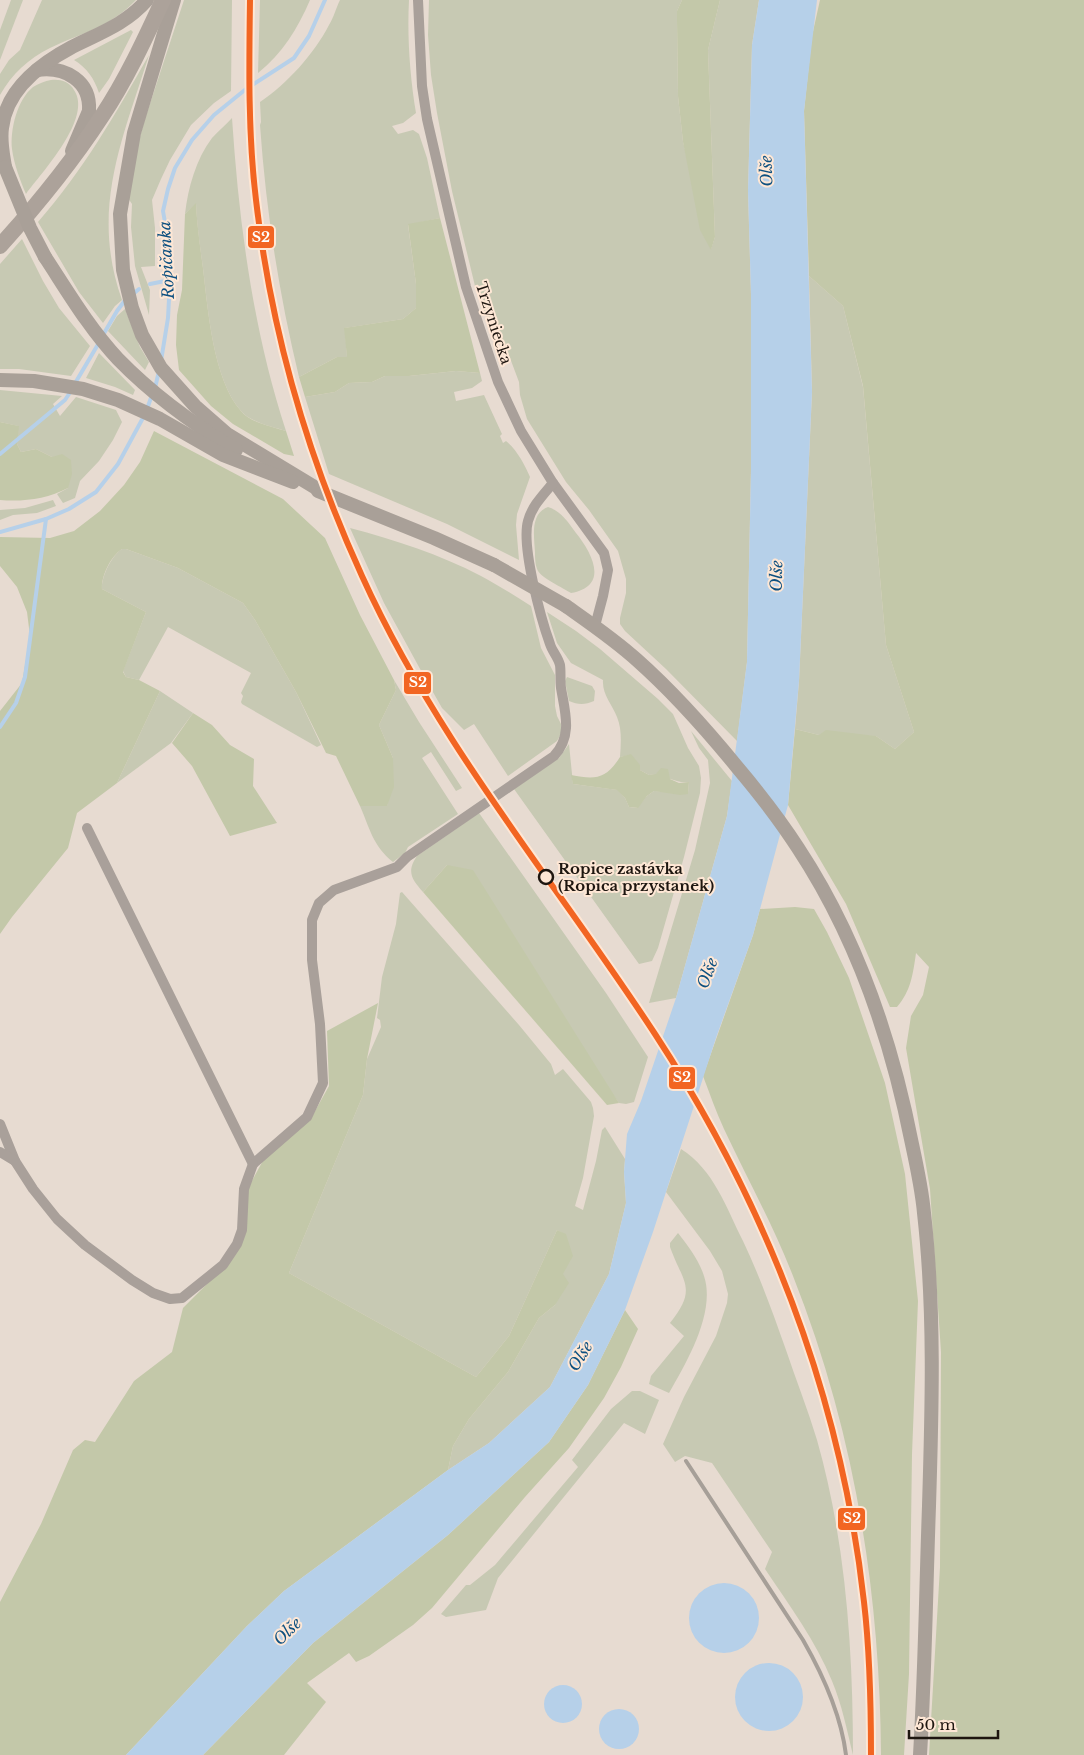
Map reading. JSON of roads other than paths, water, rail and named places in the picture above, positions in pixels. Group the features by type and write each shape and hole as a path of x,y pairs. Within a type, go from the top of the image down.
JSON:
{"main road":[{"path":"147,0 132,16 115,27 70,48 37,70 18,88 7,110 2,136 5,167 20,205 45,257 78,309 118,359 148,388 181,414 248,458 326,494"},
{"path":"0,246 33,209 103,116 144,40 163,0"},
{"path":"174,0 134,132 120,214 123,270 128,295 142,335 161,368 183,394 227,434 326,494"},
{"path":"37,70 57,70 73,76 83,85 89,98 89,111 85,124 62,172"},
{"path":"0,380 34,381 83,389 118,400 160,420 223,455 326,494 434,538 494,565 566,606 595,626 649,670 708,731 760,794 799,849 840,924 883,1028 906,1115 924,1210 928,1260 931,1416 920,1755"}],"street":[{"name":"Trzyniecka","path":"418,0 422,86 427,119 466,287 498,382 521,431 553,483 604,553 608,570 595,626"},
{"path":"0,1124 15,1161 33,1189 51,1211 85,1244 132,1280 153,1293 170,1299 182,1298 223,1265 237,1244 242,1230 244,1189 253,1164 307,1117 323,1083 320,1024 312,960 312,920 319,903 334,890 397,866 554,756 561,749 566,736 567,726 561,686 560,663 550,646 526,544 528,522 532,511 553,483"},
{"path":"87,828 253,1164"},
{"path":"0,1152 15,1161"}],"water":[{"name":"Olše","path":"759,0 817,0 804,111 812,392 799,681 788,805 753,935 716,1038 653,1232 625,1310 588,1385 549,1442 448,1535 313,1643 203,1755 126,1755 247,1626 284,1591 448,1470 489,1443 550,1387 609,1274 626,1203 624,1172 627,1134 641,1101 676,998 727,816 747,662 751,471 751,294 748,191 752,45"},
{"path":"724,1583 737,1586 749,1593 756,1605 759,1618 756,1631 749,1643 737,1650 724,1653 711,1650 699,1643 692,1631 689,1618 692,1605 699,1593 711,1586"},
{"path":"762,1663 776,1663 788,1668 798,1678 803,1690 803,1704 798,1716 788,1726 776,1731 762,1731 750,1726 740,1716 735,1704 735,1690 740,1678 750,1668"},
{"path":"563,1685 570,1686 576,1691 581,1697 581,1711 576,1717 570,1722 563,1723 556,1722 550,1717 545,1711 544,1704 545,1697 550,1691 556,1686"},
{"path":"619,1709 633,1715 639,1729 633,1743 619,1749 605,1743 599,1729 605,1715"}],"waterway":[{"name":"Ropičanka","path":"161,361 168,318 170,280 163,211 175,168 192,140 214,115 246,89 294,58 309,36 325,0"},
{"path":"150,284 170,280"},
{"path":"132,295 139,289"},
{"path":"103,335 126,299"},
{"path":"74,385 100,341"},
{"name":"Ropičanka","path":"155,388 159,371"},
{"path":"0,454 65,400 71,391"},
{"name":"Ropičanka","path":"147,409 152,395"},
{"name":"Ropičanka","path":"0,532 46,519 69,509 96,492 118,464 144,416"},
{"path":"0,727 16,703 25,677 46,519"}],"railway":[{"path":"686,1461 803,1640 830,1695 840,1725 846,1755"}],"place":[{"name":"Ropice zastávka (Ropica przystanek)","path":"546,877"}]}
